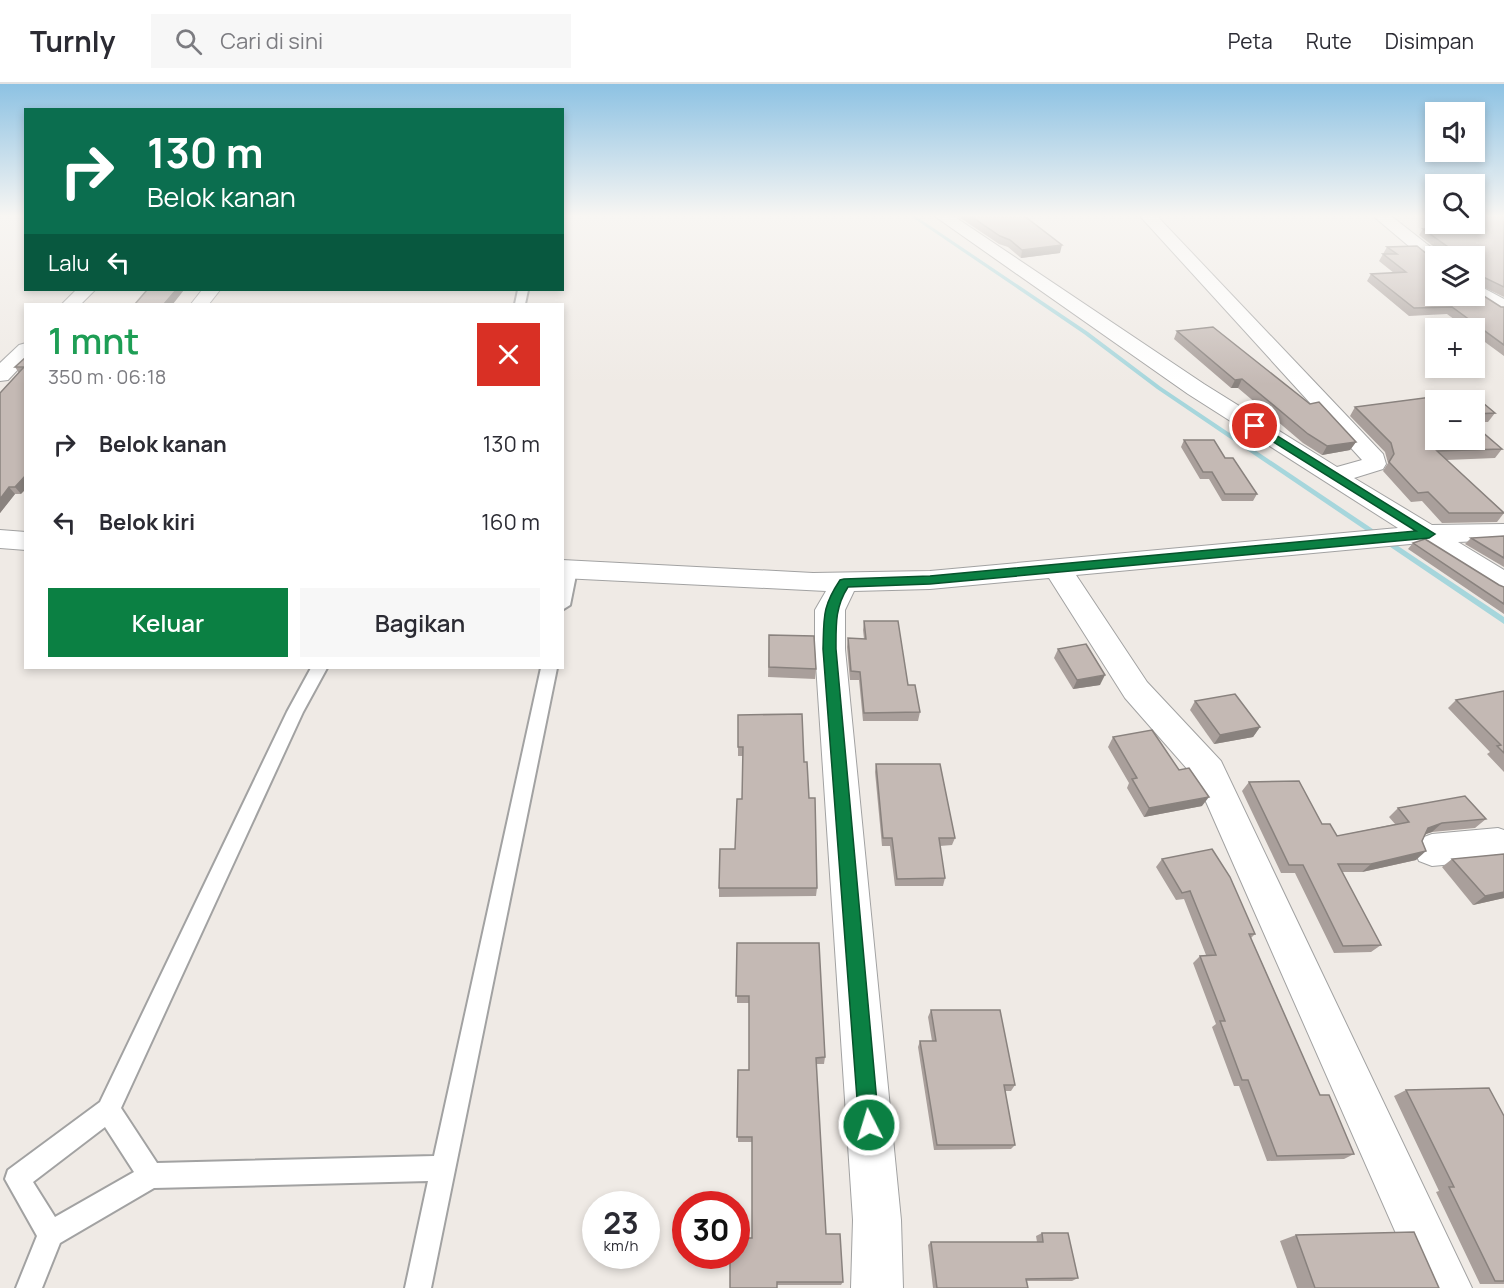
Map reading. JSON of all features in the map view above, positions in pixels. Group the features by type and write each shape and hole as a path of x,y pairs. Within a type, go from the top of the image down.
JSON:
{"street":[{"path":"1023,271 1196,389 1504,583"},
{"path":"1199,271 1374,459 1374,464 1368,467 1333,476"},
{"path":"72,303 85,291"},
{"path":"201,303 210,291"},
{"path":"1485,295 1504,308"},
{"path":"0,375 24,352"},
{"path":"566,570 844,583 930,580 1367,539 1429,534 1504,532"},
{"path":"1058,569 1136,690 1209,771 1446,1288"},
{"path":"844,583 830,610 830,649 877,1220 877,1288"},
{"path":"1432,850 1498,844 1504,847"}],"lane":[{"path":"564,588 566,570"},
{"path":"51,1234 17,1179 108,1110 295,712 318,669"},
{"path":"418,1288 549,669"},
{"path":"108,1110 151,1176"},
{"path":"29,1288 51,1234 151,1176 443,1168"}],"building":[{"path":"1425,271 1425,306 1485,306 1485,297 1504,307 1504,345 1485,331 1485,318 1467,318 1452,307 1414,308 1371,274"},
{"path":"1485,271 1504,271 1504,287 1485,278"},
{"path":"146,291 175,291 165,303 136,303"},
{"path":"1213,327 1310,404 1319,402 1356,442 1327,446 1308,434 1242,379 1235,380 1177,331"},
{"path":"24,359 24,367 15,367"},
{"path":"24,367 24,477 15,487 9,487 0,499 0,393"},
{"path":"1425,398 1425,450 1470,450 1437,451 1504,513 1449,513 1428,492 1418,493 1389,462 1394,454 1391,443 1355,407"},
{"path":"1485,405 1495,413 1485,413"},
{"path":"1485,434 1502,449 1485,450"},
{"path":"1184,440 1214,440 1225,458 1233,458 1257,494 1225,494 1212,472 1203,472"},
{"path":"1504,536 1504,558 1471,538"},
{"path":"1425,539 1504,587 1504,604 1413,543"},
{"path":"864,621 898,621 908,685 915,685 920,712 864,713 860,672 851,671 848,638 866,639"},
{"path":"769,635 814,636 816,669 769,667"},
{"path":"1086,644 1105,675 1077,680 1058,649"},
{"path":"1504,691 1504,753 1497,746 1501,745 1456,700"},
{"path":"1235,694 1260,727 1220,735 1195,701"},
{"path":"802,714 804,762 807,762 809,798 815,798 817,888 719,888 720,849 735,849 737,799 742,799 743,747 738,747 738,715"},
{"path":"1152,730 1179,770 1189,768 1209,797 1149,808 1132,779 1137,778 1113,737"},
{"path":"876,764 940,764 955,838 939,838 945,878 897,879 892,838 883,838"},
{"path":"1299,781 1322,824 1330,824 1337,836 1409,822 1398,808 1465,796 1486,819 1442,823 1428,828 1422,841 1426,851 1371,864 1338,864 1381,945 1343,946 1303,865 1289,865 1249,782"},
{"path":"1212,849 1230,877 1255,934 1249,934 1320,1095 1329,1095 1354,1154 1277,1156 1248,1080 1242,1080 1220,1021 1225,1021 1200,956 1216,955 1190,891 1182,893 1162,859"},
{"path":"1504,854 1504,892 1485,896 1452,859"},
{"path":"737,943 819,943 825,1057 816,1058 826,1234 840,1234 843,1282 777,1282 777,1288 730,1288 730,1269 750,1269 750,1238 752,1238 752,1137 737,1137 738,1070 749,1070 749,996 736,996"},
{"path":"931,1010 1000,1010 1015,1085 1004,1085 1015,1145 937,1145 920,1041 936,1041"},
{"path":"1489,1088 1504,1116 1504,1281 1495,1281 1449,1187 1454,1187 1406,1090"},
{"path":"1414,1232 1439,1288 1315,1288 1296,1235"},
{"path":"1042,1233 1068,1233 1078,1278 1026,1279 1028,1288 937,1288 931,1242 1043,1242"}],"waterway":[{"path":"994,271 1086,333 1159,388 1504,621"}],"route":[{"path":"869,1125 830,649 830,610 835,597 844,583 930,580 1429,534 1255,426"}]}
